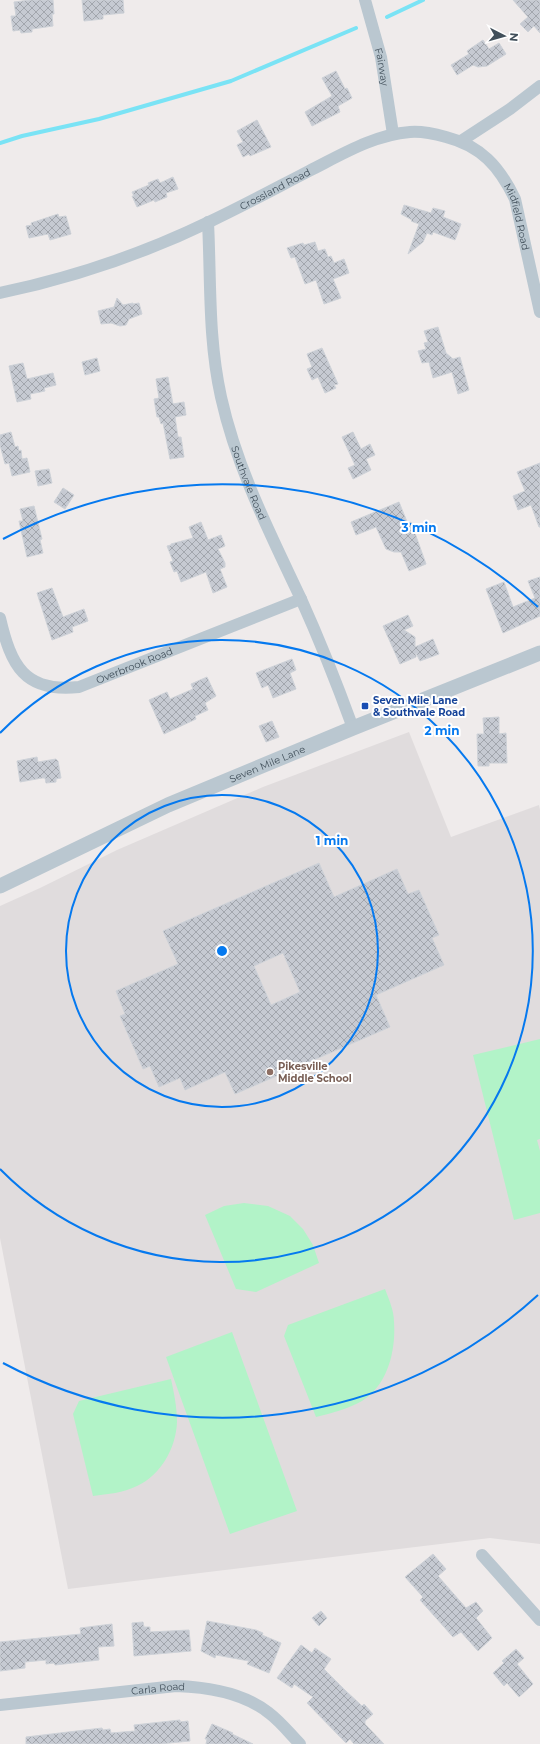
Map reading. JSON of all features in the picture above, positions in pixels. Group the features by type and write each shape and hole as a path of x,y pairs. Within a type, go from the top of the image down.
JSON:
{"street":[{"name":"Fairway","path":"365,0 381,57 393,134"},
{"path":"461,141 510,109 540,86"},
{"name":"Crossland Road","path":"0,293 32,286 91,269 150,247 208,222 360,145 393,134 412,132 437,134 461,141"},
{"name":"Midfield Road","path":"461,141 484,154 508,184 515,199 540,312"},
{"name":"Southvale Road","path":"208,222 210,315 216,370 221,398 234,444 249,487 301,599 338,686 353,728"},
{"name":"Overbrook Road","path":"0,618 10,653 16,666 38,683 52,687 65,688 79,687 301,599"},
{"name":"Seven Mile Lane","path":"0,886 168,805 353,728 540,653"},
{"path":"482,1554 540,1620"},
{"name":"Carla Road","path":"0,1705 176,1686 195,1687 233,1695 251,1702 269,1713 300,1744"}],"shaded area":[{"name":"Pikesville Middle School","path":"409,732 451,837 539,805 540,810 540,1544 490,1538 68,1589 0,1238 0,906 117,850 263,787"}],"green space":[{"path":"540,1039 540,1139 537,1140 540,1151 540,1213 514,1220 473,1055"},
{"path":"244,1203 268,1206 290,1216 303,1229 313,1245 319,1263 256,1292 236,1289 205,1215 224,1206"},
{"path":"385,1289 394,1318 394,1344 392,1355 384,1376 371,1394 362,1401 346,1409 316,1417 284,1336 288,1325"},
{"path":"232,1332 297,1511 230,1534 166,1357"},
{"path":"171,1379 176,1405 177,1422 174,1441 166,1460 153,1475 137,1486 121,1492 93,1496 73,1414 79,1401"}],"building":[{"path":"53,0 53,26 32,29 32,32 21,33 20,30 13,31 11,16 16,16 14,2"},
{"path":"82,0 123,0 124,13 103,15 103,19 84,21"},
{"path":"513,0 540,0 540,33 534,26 528,32 520,24 528,17"},
{"path":"483,40 489,49 499,43 506,54 487,66 478,67 473,65 457,75 451,65 469,54 467,51"},
{"path":"336,71 345,89 347,88 352,98 338,106 340,112 312,126 305,112 332,96 322,78"},
{"path":"257,120 271,147 250,156 249,154 243,157 237,145 243,142 237,131"},
{"path":"173,177 178,189 166,193 167,197 155,202 154,200 137,207 132,196 134,196 132,192 149,185 148,183 158,179 160,183"},
{"path":"404,205 431,213 433,208 445,211 443,217 461,224 455,240 433,232 432,235 427,233 423,242 408,254 419,224 411,221 412,220 401,214"},
{"path":"58,214 59,217 66,216 71,234 50,240 48,234 29,238 26,226"},
{"path":"315,242 318,251 325,249 328,257 331,256 334,263 344,259 349,273 333,279 341,298 324,304 316,280 305,284 295,257 291,258 287,248 303,243 304,245"},
{"path":"117,298 123,305 139,303 142,314 129,319 126,325 120,326 111,323 101,324 98,311 114,307"},
{"path":"438,327 446,353 453,359 460,357 469,390 458,394 452,372 433,378 429,362 422,363 418,351 426,349 424,343 428,342 424,331"},
{"path":"322,348 338,384 334,385 336,388 325,393 318,377 312,380 307,369 312,367 307,354"},
{"path":"97,358 100,371 85,375 82,362"},
{"path":"23,363 27,379 53,373 56,385 44,388 45,391 30,394 31,399 17,402 9,366"},
{"path":"168,377 173,404 184,402 186,415 175,417 178,437 181,437 184,457 170,459 163,423 161,424 159,417 157,417 154,399 159,398 156,379"},
{"path":"11,432 15,447 18,446 19,451 21,450 22,459 27,458 30,472 12,476 9,463 5,464 0,445 0,435"},
{"path":"353,432 361,449 370,444 375,455 366,459 371,470 353,479 348,468 355,465 342,437"},
{"path":"540,463 539,527 531,505 518,510 513,496 525,491 517,472"},
{"path":"49,469 52,483 38,486 35,471"},
{"path":"63,488 74,495 65,509 54,502"},
{"path":"399,502 408,524 411,522 426,564 409,571 401,552 394,552 386,549 376,527 356,535 351,522"},
{"path":"34,506 42,539 40,540 43,553 27,557 19,521 23,521 20,509"},
{"path":"201,522 208,540 221,535 225,546 218,549 225,563 225,567 220,569 227,587 213,593 206,572 181,582 177,571 174,572 170,562 173,561 167,546 193,538 189,527"},
{"path":"540,577 540,616 503,633 486,589 504,582 513,607 535,598 528,581"},
{"path":"52,588 63,617 84,609 88,621 72,627 73,632 52,640 37,593"},
{"path":"408,615 413,626 404,630 415,637 415,647 433,639 439,654 420,661 416,653 416,657 400,664 383,626"},
{"path":"292,659 296,670 290,673 296,689 273,698 268,685 262,688 256,673"},
{"path":"207,677 216,696 205,703 208,710 195,716 196,719 164,734 149,700 167,692 170,699 193,689 191,684"},
{"path":"499,717 499,734 506,733 507,763 489,763 489,766 478,766 477,734 484,734 483,718"},
{"path":"272,721 279,737 266,742 259,726"},
{"path":"37,757 38,762 56,759 58,761 61,778 56,779 56,782 46,783 45,778 20,782 17,761"},
{"path":"319,863 334,897 397,869 408,894 419,890 439,935 432,938 444,965 376,995 390,1027 235,1094 225,1072 185,1090 180,1078 159,1087 150,1066 143,1069 120,1016 125,1014 116,991 178,964 163,931","holes":["283,953 300,992 271,1005 254,966"]},
{"path":"433,1554 446,1569 438,1576 466,1608 476,1602 483,1611 476,1618 492,1638 478,1651 461,1632 453,1637 420,1600 423,1597 405,1577"},
{"path":"321,1611 327,1618 319,1626 312,1618"},
{"path":"207,1621 256,1630 263,1633 262,1635 281,1643 269,1673 247,1664 249,1661 216,1655 215,1658 201,1651"},
{"path":"143,1622 144,1627 150,1627 150,1632 189,1630 191,1651 134,1656 132,1623"},
{"path":"112,1624 114,1646 98,1647 99,1660 55,1665 54,1663 46,1664 46,1660 25,1662 25,1668 0,1671 0,1642 81,1634 80,1628"},
{"path":"301,1645 312,1653 315,1648 331,1659 324,1669 362,1706 364,1704 373,1714 365,1721 365,1724 384,1744 354,1744 350,1739 346,1743 307,1703 313,1697 294,1684 292,1688 277,1678"},
{"path":"516,1649 524,1658 517,1664 533,1684 519,1697 507,1683 504,1686 493,1673 504,1663 502,1661"},
{"path":"180,1720 180,1722 188,1721 190,1741 159,1744 26,1744 26,1737 102,1728 103,1730 110,1729 111,1733 135,1731 134,1725"},
{"path":"212,1724 253,1744 206,1744 207,1739 205,1739"}],"waterway":[{"path":"387,17 423,0"},
{"path":"0,143 22,136 99,119 231,81 356,28"}],"place":[{"name":"Seven Mile Lane & Southvale Road","path":"365,706"},
{"name":"Pikesville Middle School","path":"270,1072"}]}
